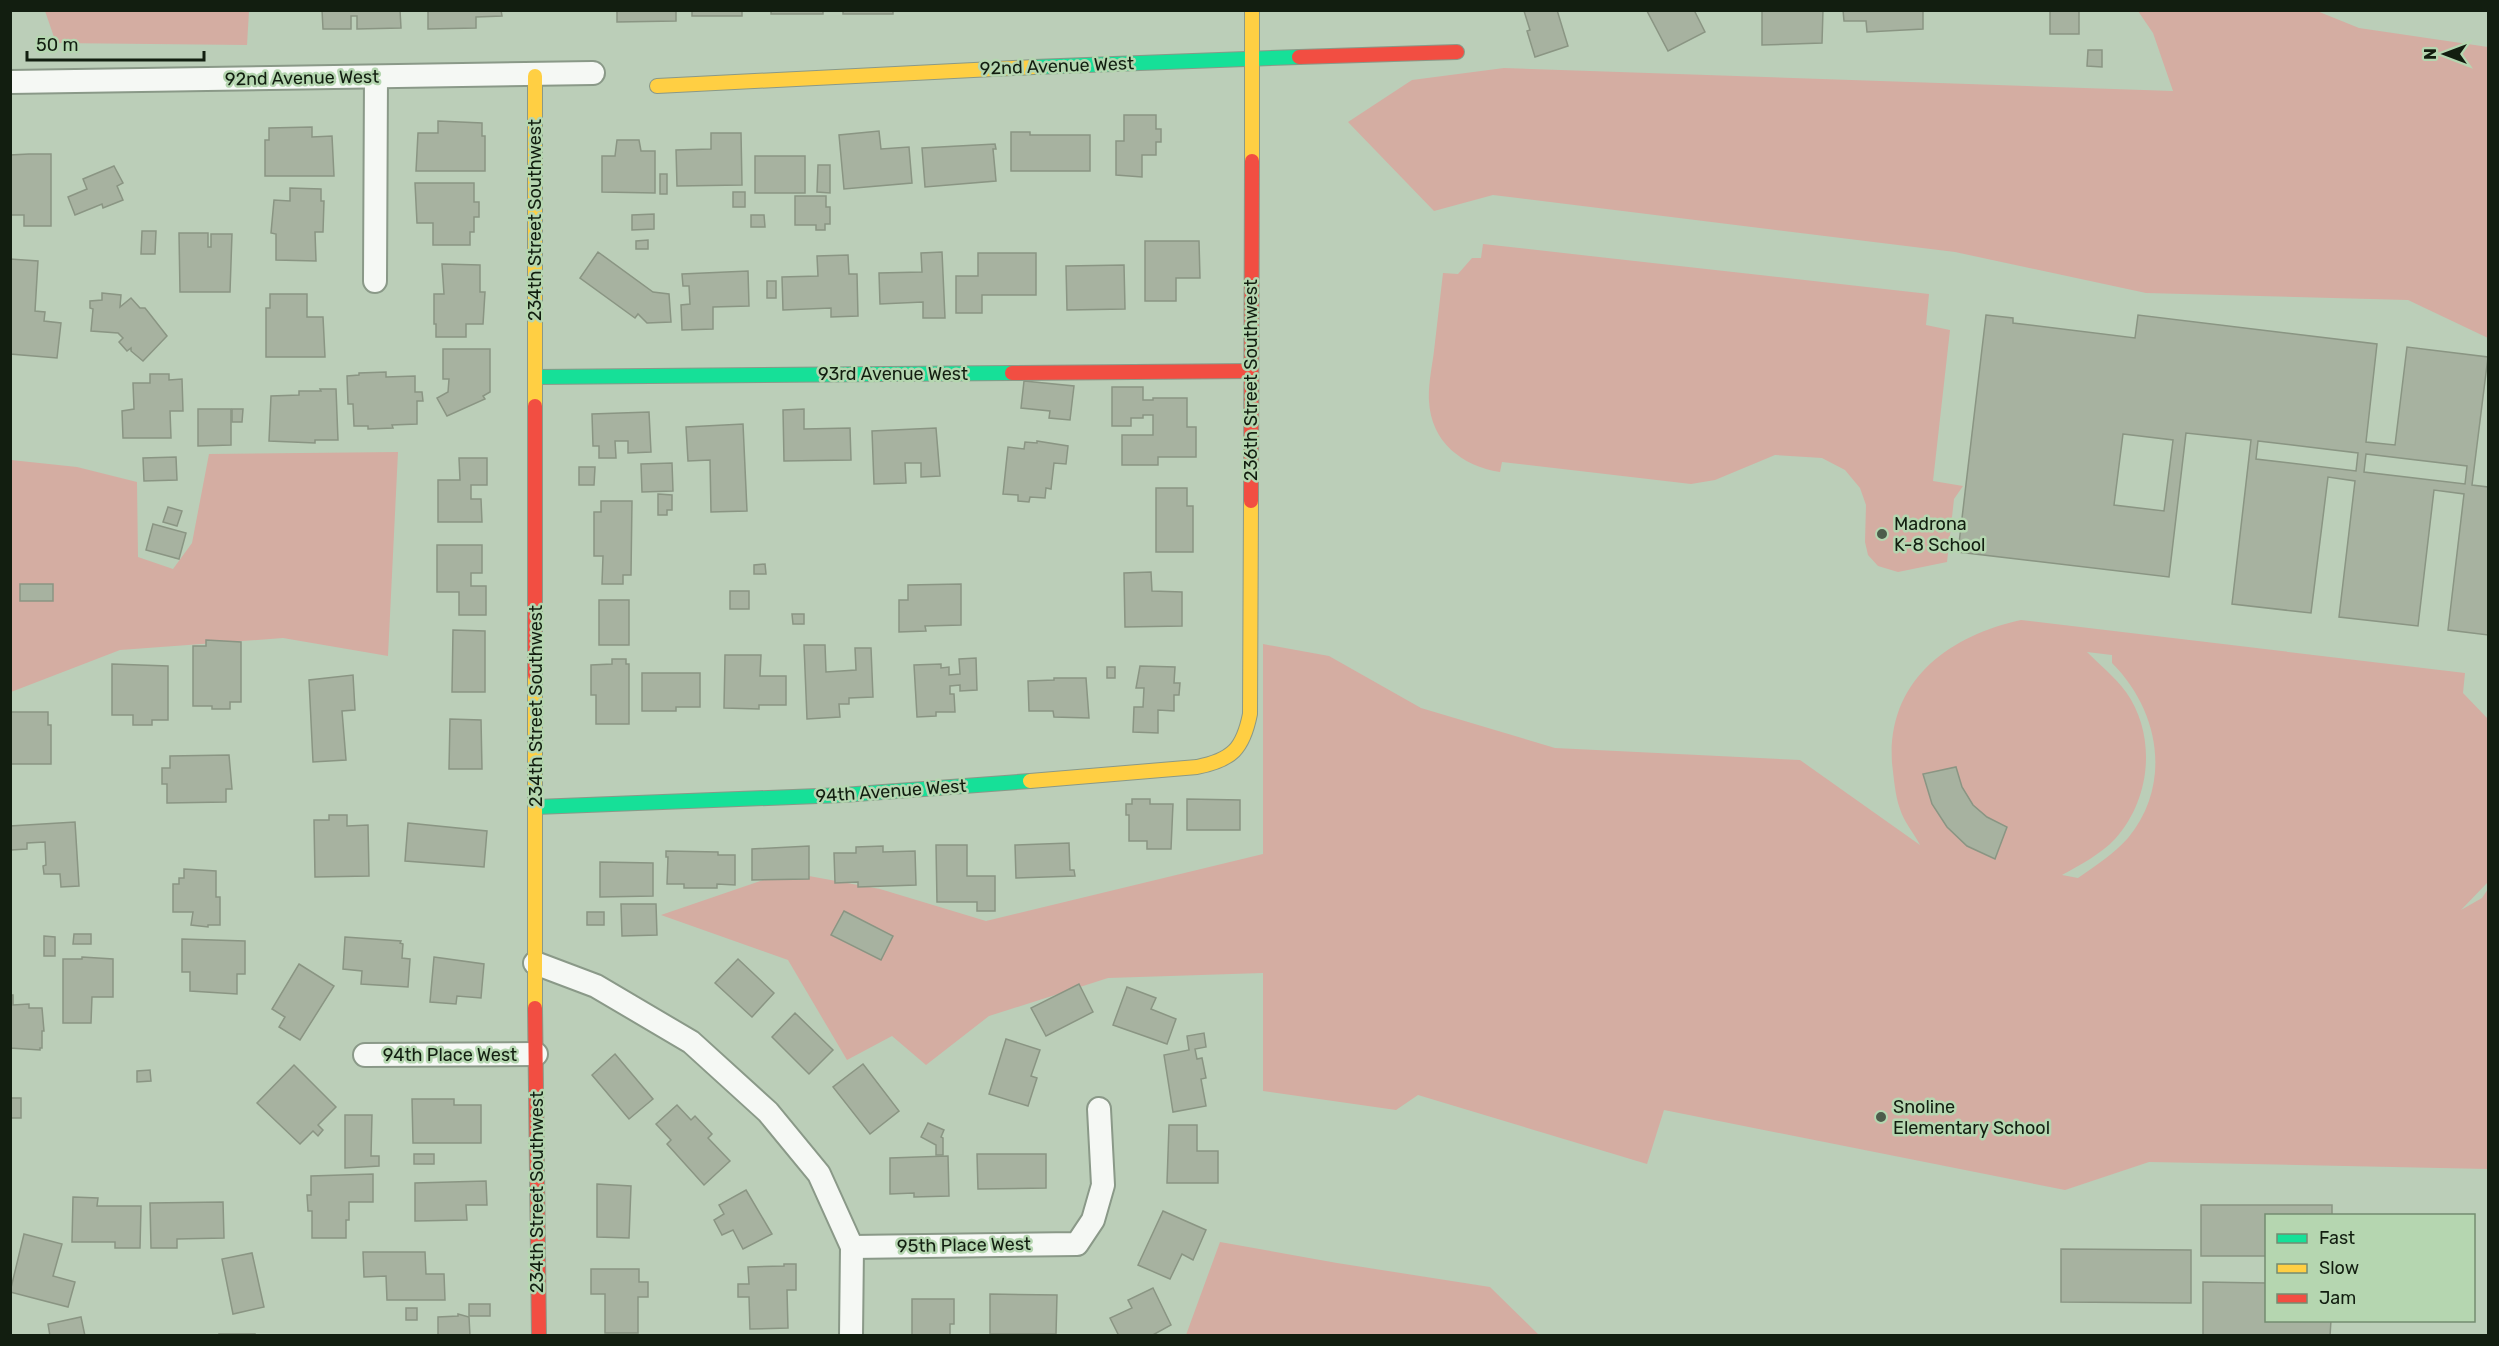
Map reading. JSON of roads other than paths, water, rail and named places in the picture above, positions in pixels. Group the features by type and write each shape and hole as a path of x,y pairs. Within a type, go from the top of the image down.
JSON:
{"street":[{"name":"236th Street Southwest","path":"1240,748 1248,732 1250,714 1252,10"},
{"name":"92nd Avenue West","path":"657,86 724,81 1252,58 1457,52"},
{"name":"92nd Avenue West","path":"10,82 535,76 593,73"},
{"name":"234th Street Southwest","path":"535,76 535,963 539,1335"},
{"path":"375,281 376,77"},
{"name":"93rd Avenue West","path":"536,377 1251,371"},
{"name":"94th Avenue West","path":"536,807 843,795 1167,771 1216,764 1240,748"},
{"path":"535,963 596,986 692,1042 768,1112 819,1174 852,1247 851,1335"},
{"name":"94th Place West","path":"365,1055 536,1054"},
{"name":"95th Place West","path":"852,1247 1077,1244 1093,1220 1103,1185 1099,1109"}],"place":[{"name":"Madrona K-8 School","path":"1882,534"},
{"name":"Snoline Elementary School","path":"1881,1117"}]}
